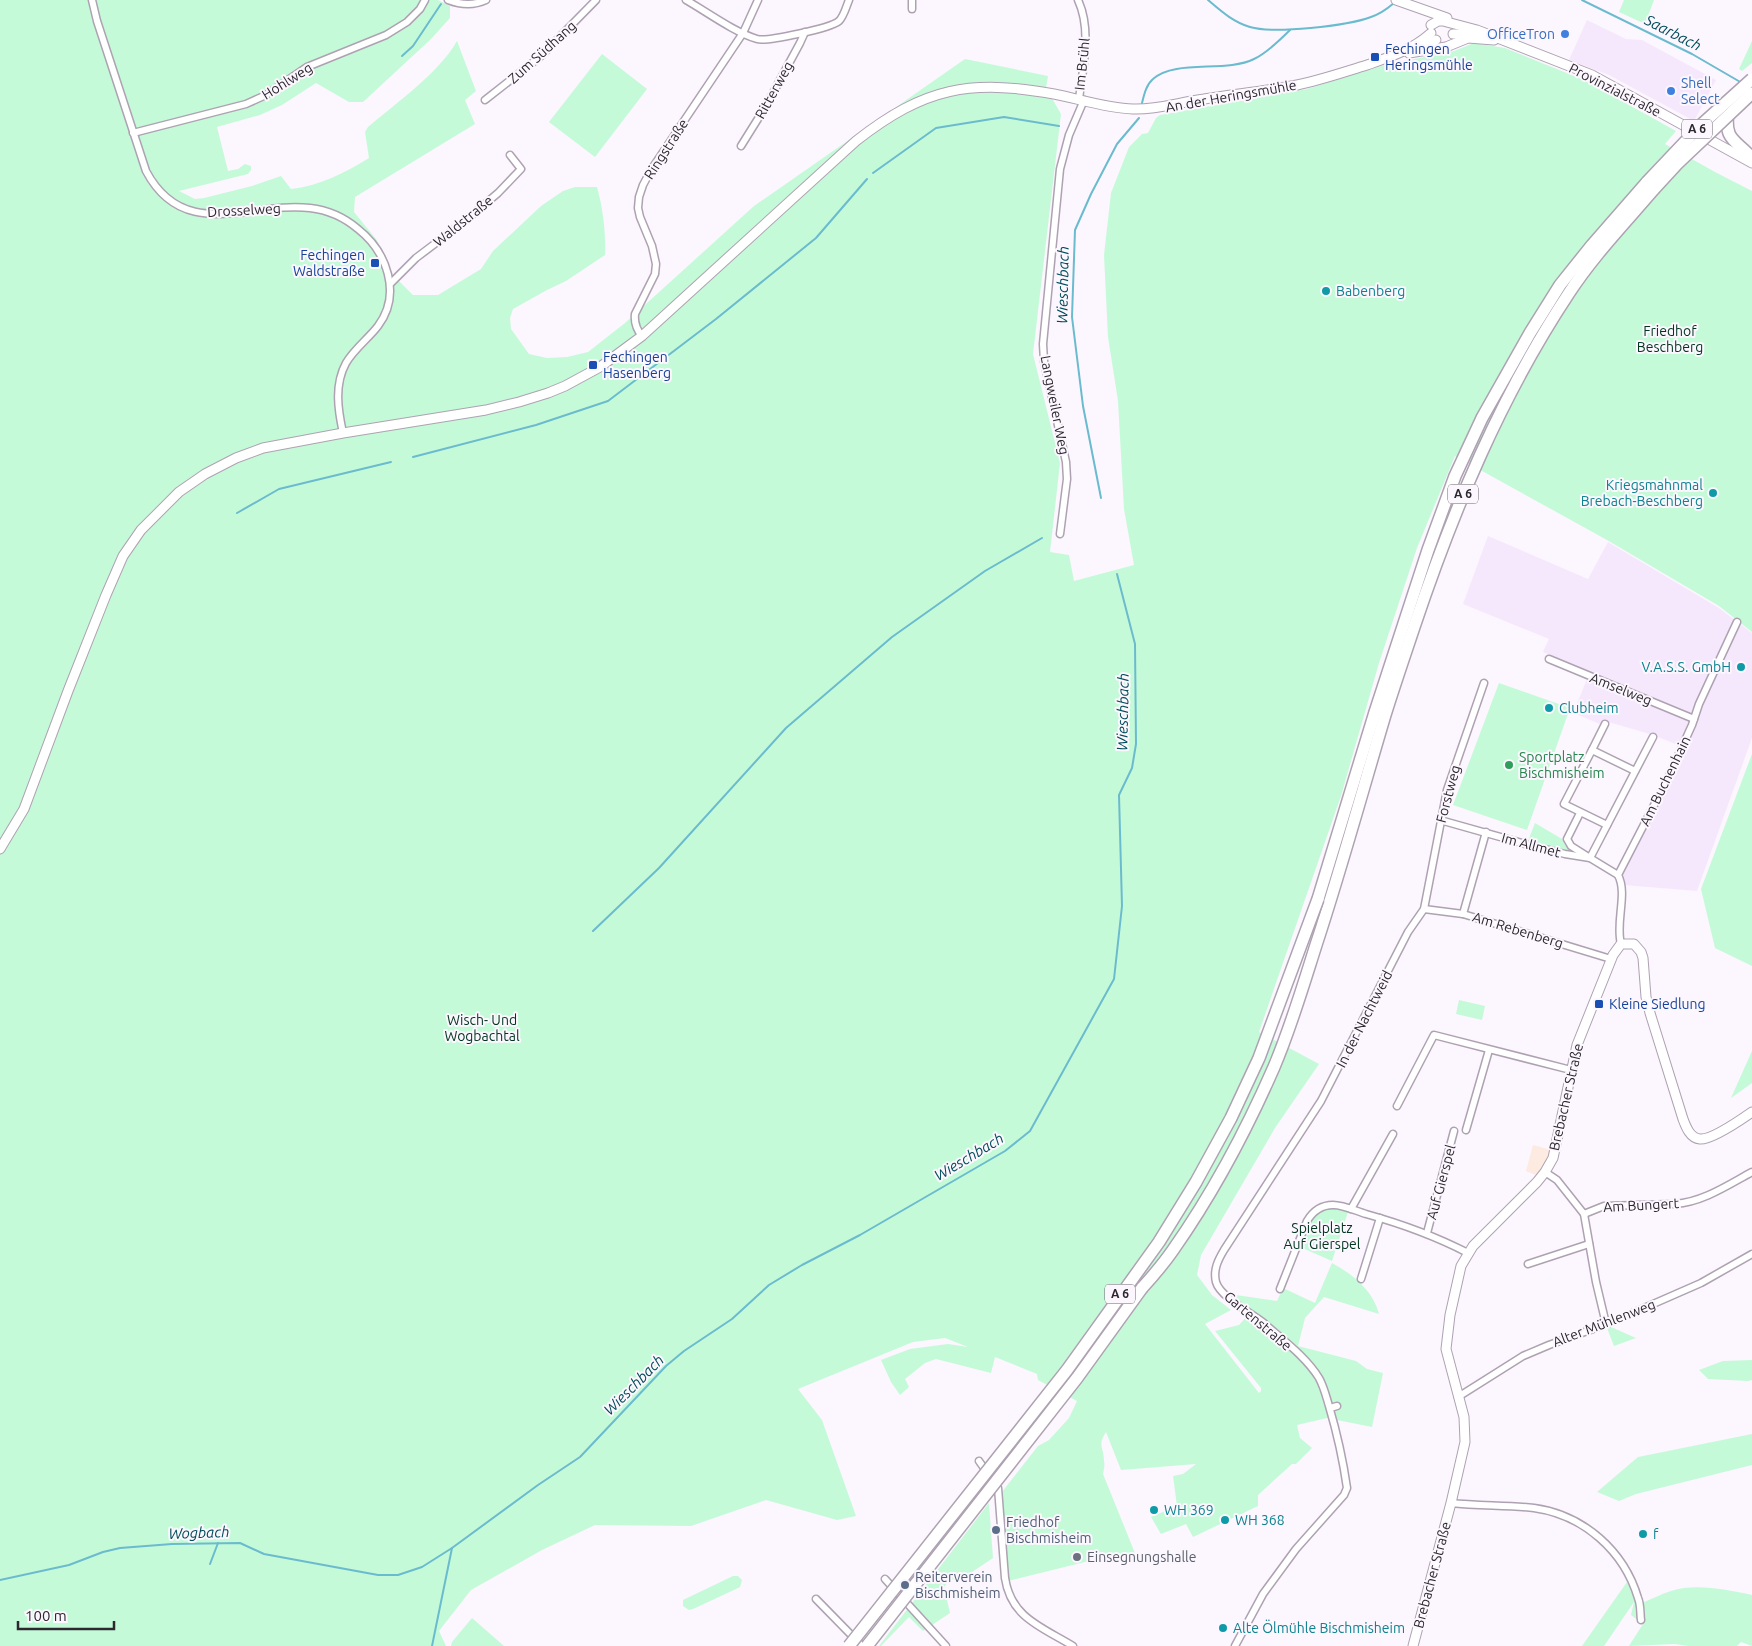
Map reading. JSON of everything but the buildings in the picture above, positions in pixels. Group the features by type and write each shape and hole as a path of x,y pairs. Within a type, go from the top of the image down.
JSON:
{"highway":[{"name":"A 6","path":"867,1646 1078,1378 1142,1288 1172,1252 1210,1193 1245,1129 1275,1065 1298,1001 1386,712 1438,555 1494,424 1541,337 1570,290 1650,186 1701,124 1752,81"},
{"path":"1736,100 1752,81"},
{"name":"A 6","path":"1698,134 1736,100 1752,91"},
{"name":"A 6","path":"850,1646 1066,1370 1159,1242 1196,1182 1230,1118 1272,1027 1318,899 1372,720 1428,550 1455,476 1474,434 1530,333 1560,285 1592,245 1650,186 1677,164 1752,91"},
{"path":"1725,111 1730,138 1752,158"}],"main road":[{"name":"Provinzialstraße","path":"1396,0 1446,17 1452,21 1454,30"},
{"path":"1411,5 1433,33 1445,41 1454,30 1438,21 1433,33"},
{"name":"Provinzialstraße","path":"1454,30 1507,42"},
{"name":"Provinzialstraße","path":"1454,30 1477,30 1592,76 1752,163"},
{"name":"An der Heringsmühle","path":"1382,60 1414,47 1433,33"},
{"name":"An der Heringsmühle","path":"1409,53 1433,33"},
{"name":"An der Heringsmühle","path":"0,849 24,809 68,691 123,556 141,530 179,492 205,474 236,458 263,448 342,433 486,410 519,402 556,389 582,377 616,356 642,336 856,141 905,108 941,93 976,87 1016,88 1125,108 1161,108 1300,84 1409,53 1446,47 1468,38 1494,40"},
{"path":"1621,944 1634,944 1641,952 1646,997 1683,1119 1689,1132 1696,1138 1706,1138 1732,1126 1752,1112"},
{"name":"Brebacher Straße","path":"1413,1646 1451,1503 1465,1435 1464,1417 1446,1356 1450,1315 1461,1266 1468,1253 1545,1172 1553,1158 1577,1045 1611,959 1615,950 1621,944"}],"street":[{"name":"Drosselweg","path":"92,0 146,171 152,182 171,200 184,208 200,213 217,215 284,208 310,208 328,212 346,220 367,236 374,246 391,283"},
{"name":"Hohlweg","path":"133,133 253,101 266,95 307,67 386,35 407,22 420,9 425,0"},
{"path":"448,0 458,4 470,4 486,0"},
{"name":"Zum Südhang","path":"485,100 541,56 596,0"},
{"path":"686,0 743,33 759,39 773,39 838,22 843,16 849,0"},
{"name":"Ringstraße","path":"642,336 634,321 635,314 655,274 656,264 652,246 640,217 639,197 651,170 743,33 758,0"},
{"path":"912,0 912,9"},
{"name":"Im Brühl","path":"1078,0 1084,23 1086,44 1081,99"},
{"name":"Ritterweg","path":"741,146 766,106 805,32"},
{"name":"Langweiler Weg","path":"1060,534 1067,479 1066,462 1044,361 1043,344 1060,169 1081,99"},
{"name":"Waldstraße","path":"391,283 416,258 466,221 521,170 510,155"},
{"path":"342,433 338,402 341,375 347,362 378,326 384,316 391,298 391,283"},
{"name":"Am Buchenhain","path":"1618,875 1668,778 1737,622"},
{"name":"Amselweg","path":"1549,660 1694,719"},
{"name":"Forstweg","path":"1424,909 1449,780 1484,683"},
{"path":"1606,724 1564,804 1608,825"},
{"path":"1580,813 1567,839 1571,846 1590,858 1653,736"},
{"path":"1592,750 1635,771"},
{"name":"Im Allmet","path":"1440,820 1565,854 1590,858 1618,875"},
{"path":"1463,914 1486,832"},
{"path":"1618,875 1622,887 1618,935 1621,944"},
{"name":"Am Rebenberg","path":"1424,909 1463,914 1611,959"},
{"name":"In der Nachtweid","path":"1302,1129 1332,1082 1408,932 1424,909"},
{"path":"1397,1106 1434,1035 1571,1070"},
{"path":"1466,1130 1489,1050"},
{"name":"Gartenstraße","path":"1235,1646 1267,1588 1296,1550 1347,1492 1347,1484 1330,1408 1321,1382 1312,1368 1264,1324 1218,1287 1215,1276 1217,1263 1224,1250 1302,1129"},
{"name":"Auf Gierspel","path":"1427,1233 1454,1131"},
{"path":"1351,1210 1393,1134"},
{"path":"1545,1172 1557,1180 1584,1214 1606,1324"},
{"name":"Am Bungert","path":"1584,1214 1604,1206 1681,1204 1711,1193 1752,1172"},
{"name":"Auf Gierspel","path":"1280,1289 1310,1217 1319,1208 1326,1206 1339,1206 1427,1233 1468,1253"},
{"path":"1361,1279 1380,1218"},
{"path":"1528,1264 1589,1244"},
{"name":"Alter Mühlenweg","path":"1458,1397 1523,1356 1606,1324 1714,1277 1752,1254"},
{"path":"1330,1408 1337,1406"},
{"path":"979,1461 998,1488 1005,1578 1011,1599 1024,1617 1069,1645"},
{"name":"Brebacher Straße","path":"1451,1503 1536,1508 1561,1515 1586,1528 1605,1542 1619,1557 1632,1580 1639,1599 1641,1620"},
{"path":"884,1579 946,1646"},
{"path":"816,1600 862,1646"}],"shaded area":[{"path":"1587,20 1626,39 1642,40 1716,80 1694,121 1609,75 1569,60"},
{"path":"1488,536 1588,579 1608,542 1719,608 1752,633 1752,738 1697,891 1623,885 1623,872 1683,747 1653,735 1605,721 1600,724 1573,713 1590,672 1543,652 1549,639 1463,604"},
{"path":"1533,1145 1555,1151 1541,1177 1526,1171"}],"green space":[{"name":"Wisch- Und Wogbachtal","path":"0,0 438,0 450,6 450,18 431,39 363,102 349,102 316,83 282,105 260,115 217,127 228,171 238,169 245,164 251,166 251,170 248,174 179,191 195,199 204,198 252,186 281,176 291,189 322,182 351,169 369,158 365,132 368,127 428,76 457,41 476,91 465,100 475,124 355,197 354,212 376,239 385,255 392,274 413,295 438,295 481,269 493,251 541,206 563,191 575,187 597,187 604,221 605,255 566,281 513,309 510,318 511,329 529,354 547,358 567,357 588,352 625,323 754,206 965,59 1048,76 1046,88 1061,114 1033,354 1060,463 1050,552 1069,555 1074,581 1134,565 1124,509 1118,401 1108,337 1104,255 1111,193 1129,147 1142,134 1148,133 1156,118 1160,115 1307,89 1385,65 1454,51 1474,43 1505,48 1584,80 1676,131 1665,144 1752,191 1752,632 1719,606 1607,540 1455,456 1417,548 1379,663 1341,796 1259,1032 1319,1064 1275,1128 1201,1255 1197,1275 1212,1295 1231,1310 1205,1324 1259,1393 1261,1388 1215,1331 1239,1325 1251,1312 1229,1294 1277,1301 1283,1288 1315,1303 1332,1263 1340,1267 1367,1290 1379,1314 1324,1297 1305,1318 1298,1346 1356,1361 1367,1369 1383,1373 1372,1427 1327,1418 1297,1425 1300,1438 1312,1448 1296,1464 1292,1464 1258,1495 1258,1506 1193,1537 1186,1524 1161,1534 1151,1517 1177,1506 1173,1476 1183,1474 1196,1464 1121,1470 1106,1432 1101,1444 1104,1456 1103,1474 1139,1563 1085,1562 1008,1581 1002,1492 1038,1446 1049,1440 1069,1418 1077,1401 1038,1380 1037,1374 995,1357 991,1373 936,1359 925,1363 905,1379 909,1387 900,1395 891,1382 881,1360 910,1349 948,1344 968,1347 945,1338 913,1342 798,1389 822,1420 856,1516 837,1520 766,1500 691,1526 595,1525 542,1550 471,1590 439,1631 446,1646 0,1646"},
{"path":"1624,0 1654,0 1645,24 1619,12"},
{"path":"1752,41 1752,63 1742,71 1739,69"},
{"path":"602,54 647,89 595,157 549,122"},
{"name":"Sportplatz Bischmisheim","path":"1499,683 1570,708 1527,830 1453,805"},
{"path":"1752,754 1752,966 1715,948 1701,889"},
{"path":"1535,823 1562,839 1565,845 1573,850 1572,854 1528,841"},
{"path":"1459,1000 1485,1006 1482,1020 1456,1014"},
{"path":"1752,1051 1752,1083 1731,1098"},
{"name":"Spielplatz Auf Gierspel","path":"1331,1208 1348,1212 1332,1261 1300,1247 1314,1218 1324,1210"},
{"path":"1611,1327 1636,1338 1614,1346 1607,1328"},
{"path":"1752,1360 1752,1380 1748,1381 1708,1379 1699,1370 1723,1361"},
{"path":"1752,1434 1752,1465 1636,1494 1619,1501 1597,1492 1638,1457"},
{"path":"989,1503 993,1558 957,1582 951,1578 944,1587 950,1613 923,1631 909,1617 879,1646"},
{"path":"733,1576 738,1576 742,1580 740,1587 693,1609 689,1610 683,1606 683,1600"},
{"path":"1627,1582 1635,1600 1642,1603 1671,1591 1701,1587 1752,1595 1752,1646 1741,1642 1737,1646 1688,1646 1675,1644 1629,1646 1643,1624 1631,1615 1634,1602 1604,1646 1582,1646"},
{"path":"472,1618 504,1646 451,1646 452,1642"}],"waterway":[{"name":"Saarbach","path":"1208,0 1228,16 1244,25 1276,30 1310,28 1360,20 1371,17 1394,3"},
{"name":"Saarbach","path":"1582,0 1692,54 1742,83"},
{"path":"402,56 413,46 441,4"},
{"name":"Wieschbach","path":"1142,103 1149,84 1163,73 1174,69 1243,63 1264,53 1290,30"},
{"path":"873,173 936,128 1004,117 1059,126"},
{"name":"Wieschbach","path":"1101,498 1083,406 1072,317 1075,230 1117,144 1139,118"},
{"path":"413,457 536,425 608,401 716,319 816,238 867,179"},
{"path":"237,513 279,489 391,462"},
{"path":"593,931 659,868 786,728 892,637 985,571 1042,538"},
{"name":"Wieschbach","path":"0,1580 69,1565 103,1552 120,1548 172,1544 240,1543 264,1554 378,1575 398,1575 422,1567 452,1548 538,1485 580,1457 666,1366 684,1351 732,1319 769,1285 1005,1151 1030,1131 1114,979 1122,906 1119,795 1132,768 1136,744 1135,644 1117,574"},
{"name":"Wogbach","path":"210,1564 218,1543"},
{"path":"432,1646 452,1548"}],"place":[{"name":"OfficeTron","path":"1565,34"},
{"name":"Fechingen Heringsmühle","path":"1375,57"},
{"name":"Shell Select","path":"1671,91"},
{"name":"Fechingen Waldstraße","path":"375,263"},
{"name":"Babenberg","path":"1326,291"},
{"name":"Fechingen Hasenberg","path":"593,365"},
{"name":"Kriegsmahnmal Brebach-Beschberg","path":"1713,493"},
{"name":"V.A.S.S. GmbH","path":"1741,667"},
{"name":"Clubheim","path":"1549,708"},
{"name":"Sportplatz Bischmisheim","path":"1509,765"},
{"name":"Kleine Siedlung","path":"1599,1004"},
{"name":"WH 369","path":"1154,1510"},
{"name":"WH 368","path":"1225,1520"},
{"name":"Friedhof Bischmisheim","path":"996,1530"},
{"name":"f","path":"1643,1534"},
{"name":"Einsegnungshalle","path":"1077,1557"},
{"name":"Reiterverein Bischmisheim","path":"905,1585"},
{"name":"Alte Ölmühle Bischmisheim","path":"1223,1628"}],"park label":[{"name":"Friedhof Beschberg","path":"1670,340"}]}
